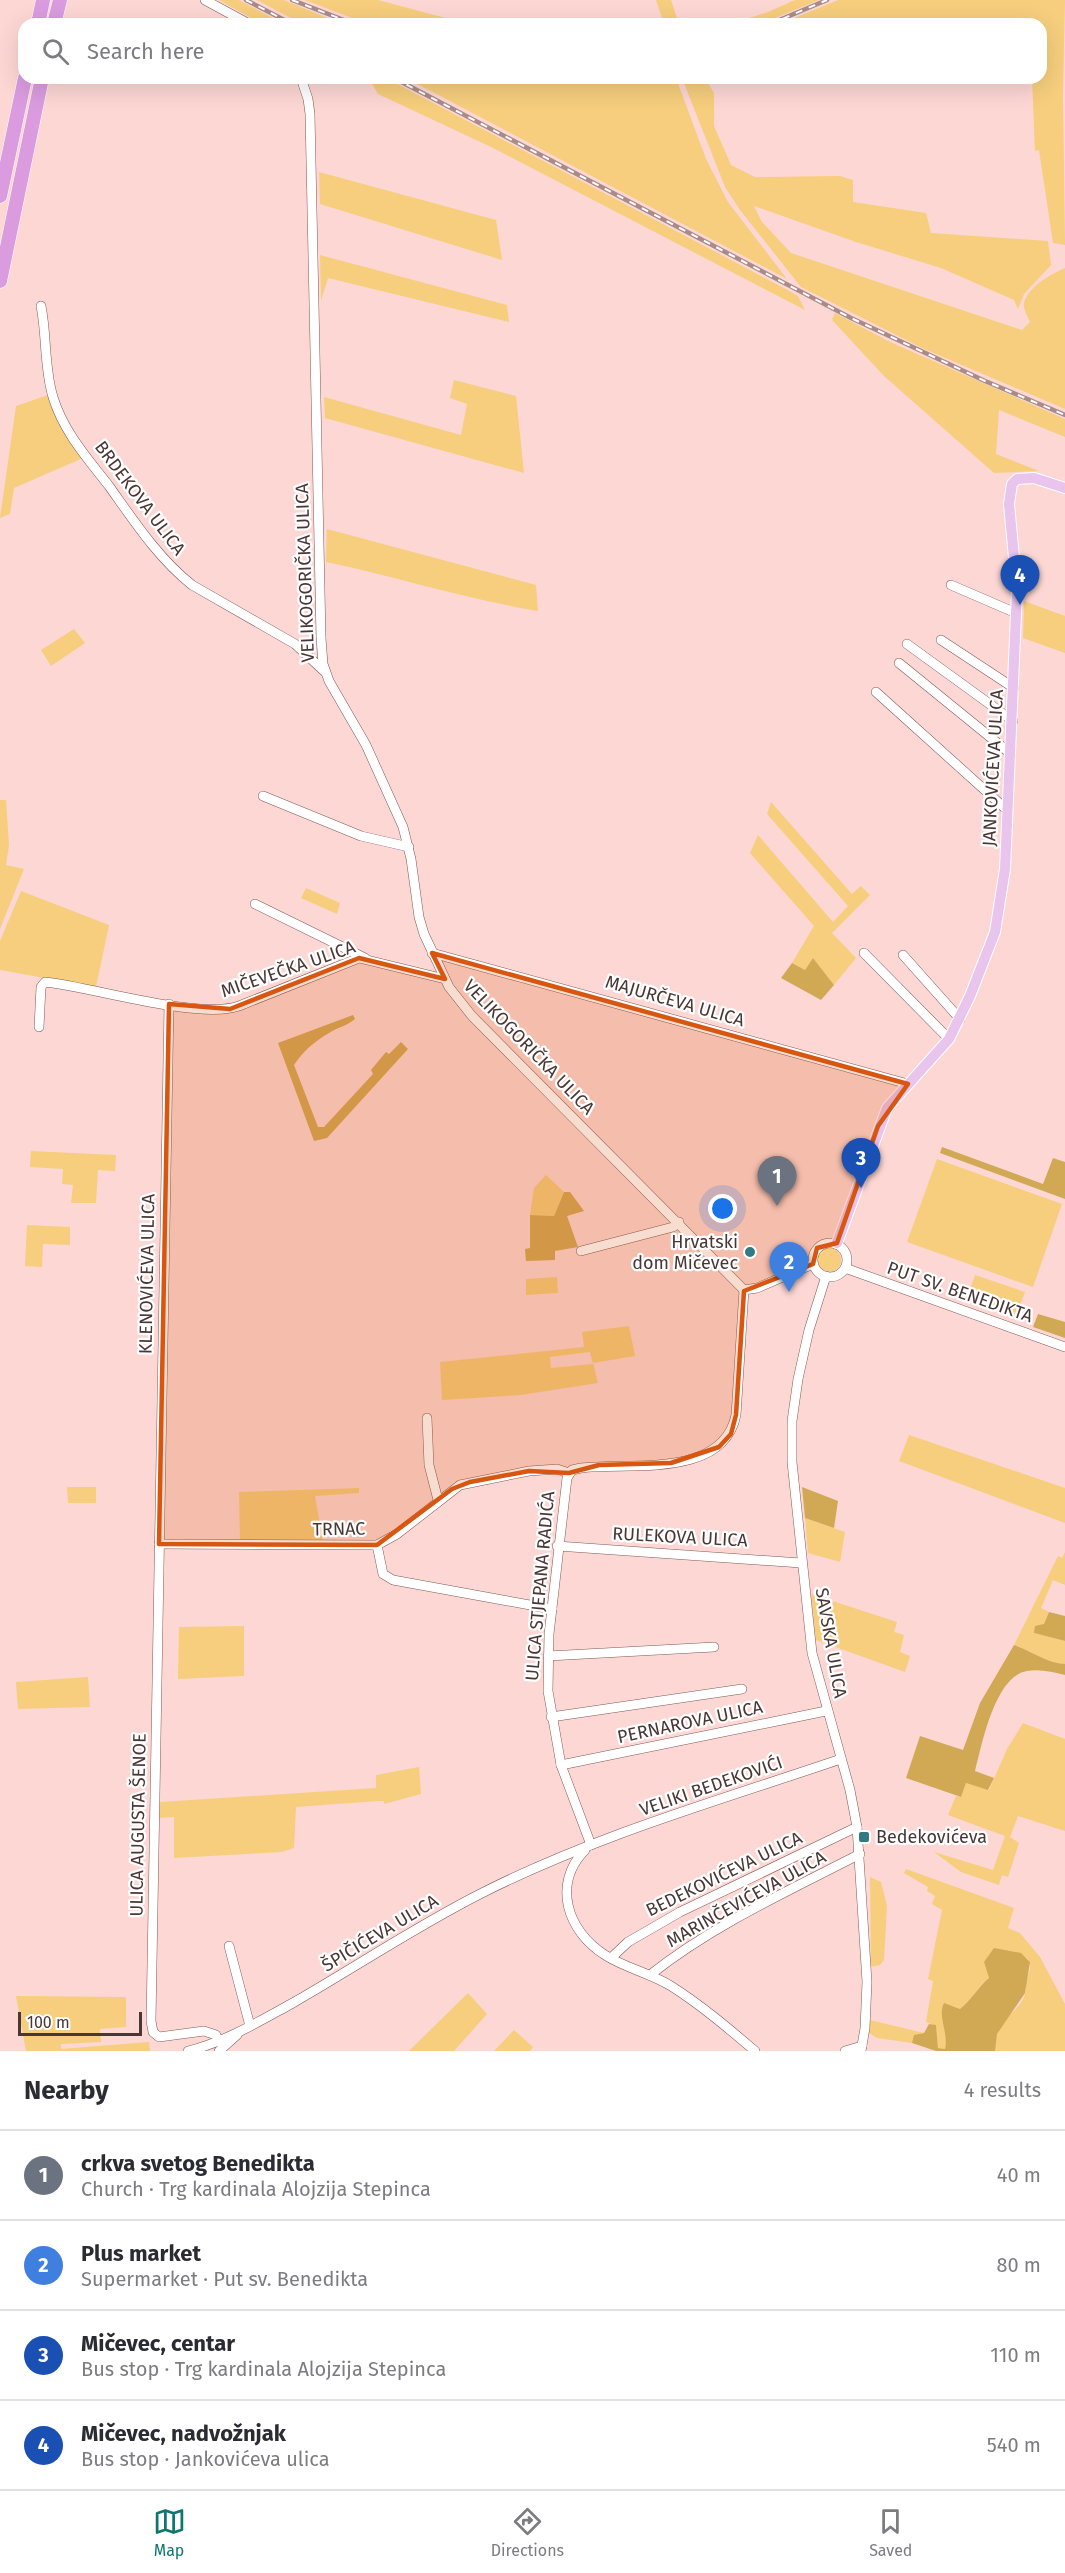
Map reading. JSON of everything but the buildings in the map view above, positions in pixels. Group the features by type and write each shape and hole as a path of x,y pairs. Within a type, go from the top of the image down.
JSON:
{"highway":[{"path":"39,18 43,0"},
{"path":"56,18 60,0"},
{"path":"0,196 24,84"},
{"path":"0,281 41,84"}],"main road":[{"name":"JANKOVIĆEVA ULICA","path":"837,1243 878,1126 887,1108 949,1039 960,1019 995,932 1005,869 1013,721 1016,613 1015,560 1009,504 1011,488 1017,479 1027,477 1065,488"}],"street":[{"path":"205,0 238,18"},
{"name":"VELIKOGORIČKA ULICA","path":"303,84 308,99 311,175 321,638 326,673 389,792 409,847 419,917 445,979 472,1016 679,1222 738,1287 744,1290"},
{"name":"BRDEKOVA ULICA","path":"41,306 46,328 50,385 58,412 70,433 153,546 178,574 192,585 295,644 326,673"},
{"path":"951,585 1016,613"},
{"path":"941,640 1014,688"},
{"path":"907,644 1013,721"},
{"path":"899,663 1011,754"},
{"path":"876,692 1008,811"},
{"path":"263,796 361,836 409,847"},
{"path":"255,904 365,958"},
{"name":"MAJURČEVA ULICA","path":"432,952 908,1084"},
{"path":"864,952 949,1039"},
{"path":"903,955 960,1019"},
{"name":"MIČEVEČKA ULICA","path":"39,1027 41,987 45,982 169,1004 230,1009 348,962 365,958 445,979"},
{"name":"KLENOVIĆEVA ULICA","path":"159,1544 169,1004"},
{"path":"581,1251 673,1227 679,1222"},
{"path":"827,1242 837,1243 847,1254 845,1268 835,1276 826,1276 813,1264 817,1248 827,1242"},
{"path":"744,1290 757,1288 813,1264"},
{"name":"PUT SV. BENEDIKTA","path":"845,1268 1065,1347"},
{"name":"SAVSKA ULICA","path":"826,1276 803,1354 792,1421 792,1462 812,1653 857,1827 867,1982 862,2048"},
{"name":"ULICA STJEPANA RADIĆA","path":"591,1845 561,1766 551,1717 548,1656 557,1546 569,1473 576,1469 599,1465 685,1461 707,1453 725,1442 731,1434 737,1413 744,1290"},
{"path":"426,1418 429,1465 438,1500"},
{"name":"TRNAC","path":"159,1544 376,1545 397,1534 460,1485 485,1478 556,1469 569,1473"},
{"name":"ULICA AUGUSTA ŠENOE","path":"159,1544 152,2029 155,2035 166,2038 211,2032 216,2035 219,2046"},
{"path":"376,1545 384,1574 393,1580 552,1609"},
{"name":"RULEKOVA ULICA","path":"557,1546 801,1563"},
{"path":"548,1656 714,1647"},
{"path":"551,1717 742,1689"},
{"name":"PERNAROVA ULICA","path":"561,1766 826,1711"},
{"name":"VELIKI BEDEKOVIĆI","path":"591,1845 841,1759"},
{"name":"BEDEKOVIĆEVA ULICA","path":"611,1958 628,1942 680,1912 857,1827"},
{"path":"591,1845 577,1858 570,1872 566,1901 581,1932 611,1958 666,1983 710,2012 754,2051"},
{"name":"ŠPIČIĆEVA ULICA","path":"188,2051 219,2046 238,2032 479,1894 591,1845"},
{"name":"MARINČEVIĆEVA ULICA","path":"650,1975 677,1954 727,1924 860,1854"},
{"path":"229,1946 250,2026"},
{"path":"845,2051 862,2048"}],"highlighted area":[{"path":"432,953 908,1084 878,1126 837,1243 817,1248 813,1264 744,1291 736,1415 731,1434 719,1447 671,1463 599,1465 569,1473 529,1471 470,1482 452,1489 377,1545 159,1544 169,1004 230,1009 359,958 445,979"}],"shaded area":[{"path":"219,0 239,0 273,18 251,18"},
{"path":"257,0 284,0 328,18 291,18"},
{"path":"305,0 378,0 446,18 352,18"},
{"path":"656,0 671,0 677,18 662,18"},
{"path":"795,0 819,0 775,18 749,18"},
{"path":"838,0 1065,0 1063,95 1065,245 1053,243 1039,150 1035,151 1032,84 1047,84 1047,18 794,18"},
{"path":"372,84 397,84 784,288 798,296 805,310 491,147 378,94"},
{"path":"417,84 678,84 706,159 728,202 787,279"},
{"path":"684,84 709,84 714,93 714,126 731,165 755,177 840,176 853,180 853,202 926,213 931,233 1048,241 1051,265 1024,294 1018,309 1014,300 941,268 856,242 754,206 762,222 791,253 1022,330 1030,322 1024,305 1026,297 1047,277 1065,268 1065,409 922,348 801,287 740,210 725,187"},
{"path":"319,172 496,220 502,260 320,204"},
{"path":"320,255 507,305 509,322 328,278 321,301"},
{"path":"835,313 890,342 1065,419 1065,437 999,410 996,454 1039,471 994,473 884,376 832,320"},
{"path":"454,380 516,396 524,473 325,418 324,397 461,435 467,404 450,398"},
{"path":"48,395 83,458 14,488 10,514 0,518 16,406"},
{"path":"327,529 536,585 538,611 326,562"},
{"path":"1024,601 1065,616 1065,653 1023,638"},
{"path":"74,629 85,643 51,666 41,650"},
{"path":"0,800 6,800 9,845 6,865 24,869 0,929"},
{"path":"771,802 852,894 861,886 870,895 832,933 856,958 834,985 813,958 805,970 792,963 814,926 750,853 758,835 833,922 848,906 767,814"},
{"path":"306,888 340,903 337,914 301,898"},
{"path":"21,891 109,925 96,987 0,970 0,941"},
{"path":"813,958 834,985 821,1000 781,978 792,963 805,970"},
{"path":"353,1015 355,1019 314,1043 294,1065 318,1127 324,1127 373,1074 371,1070 386,1052 389,1054 401,1042 408,1049 327,1138 314,1141 278,1043"},
{"path":"942,1147 1043,1184 1053,1158 1065,1162 1065,1199 940,1153"},
{"path":"31,1151 116,1155 115,1171 98,1170 96,1203 71,1203 73,1185 62,1184 63,1169 30,1167"},
{"path":"937,1159 1062,1204 1033,1287 907,1242"},
{"path":"546,1175 564,1192 554,1216 530,1215 534,1188"},
{"path":"564,1192 570,1192 584,1211 567,1216 578,1247 555,1251 555,1260 526,1261 525,1249 530,1248 530,1215 554,1216"},
{"path":"27,1225 70,1227 70,1245 43,1244 42,1267 25,1266"},
{"path":"829,1248 834,1249 840,1255 840,1265 834,1271 829,1272 824,1271 818,1265 817,1260 818,1255 824,1249"},
{"path":"975,1275 1025,1292 1016,1316 967,1298"},
{"path":"557,1277 558,1293 526,1295 526,1279"},
{"path":"1038,1314 1065,1322 1065,1338 1033,1327"},
{"path":"629,1326 635,1356 593,1363 598,1383 521,1395 442,1400 440,1362 584,1347 582,1332","holes":["590,1352 593,1364 551,1368 550,1357"]},
{"path":"909,1435 1065,1488 1065,1523 899,1461"},
{"path":"67,1487 96,1487 96,1503 68,1503"},
{"path":"802,1487 838,1501 834,1528 805,1518"},
{"path":"359,1488 359,1493 315,1496 323,1542 240,1541 239,1492"},
{"path":"805,1518 845,1532 840,1562 808,1553"},
{"path":"1065,1552 1065,1585 1053,1580 1041,1608 1049,1612 1044,1624 1034,1633 1065,1641 1065,1664 1045,1659 1014,1645 1058,1556 1062,1558"},
{"path":"811,1594 897,1622 894,1632 904,1635 900,1652 910,1656 905,1672 816,1640"},
{"path":"1049,1612 1065,1616 1065,1641 1034,1633 1035,1626 1044,1624"},
{"path":"244,1626 244,1676 178,1679 179,1627"},
{"path":"1014,1645 1045,1659 1065,1664 1065,1675 1027,1671 1016,1676 1006,1685 998,1698 986,1729 975,1771 994,1778 988,1790 966,1783 961,1797 906,1778 920,1736 963,1750 980,1703"},
{"path":"88,1677 90,1707 18,1709 16,1682"},
{"path":"1023,1723 1065,1739 1065,1831 1018,1816 1010,1837 1019,1843 1008,1877 1002,1875 999,1885 961,1872 934,1852 993,1870 1005,1836 948,1815 956,1796 961,1797 966,1783 989,1790 1007,1749"},
{"path":"419,1767 421,1794 384,1804 384,1801 378,1801 296,1807 294,1848 282,1852 174,1858 174,1817 159,1818 160,1802 376,1788 376,1775"},
{"path":"906,1869 1014,1908 1008,1928 1020,1933 1040,1957 1065,2004 1065,2051 995,2051 998,2031 1018,2007 1025,1994 1030,1966 1027,1958 984,1962 989,1978 960,2009 953,2006 945,2025 947,2038 945,2049 938,2048 936,2026 926,2022 933,1981 928,1979 942,1910 932,1904 935,1896 927,1891 928,1887 904,1873"},
{"path":"870,1877 881,1882 887,1906 884,1960 880,1965 871,1967"},
{"path":"994,1948 1021,1953 1030,1962 1025,1993 997,2034 995,2051 936,2051 912,2043 914,2035 924,2033 929,2024 936,2025 938,2048 945,2049 946,2037 942,2014 944,2003 960,2009 989,1978 984,1962"},
{"path":"468,1993 487,2014 454,2051 409,2051"},
{"path":"16,1996 126,1997 126,2027 100,2029 101,2042 61,2044 61,2049 149,2042 150,2051 26,2051"},
{"path":"870,2020 924,2033 915,2035 912,2043 877,2038 869,2033"},
{"path":"514,2030 533,2047 530,2051 494,2051"}],"railway":[{"path":"246,0 280,18"},
{"path":"292,0 338,18"},
{"path":"784,18 827,0"},
{"path":"405,84 851,318 985,381 1065,415"}],"place":[{"name":"Mičevec, nadvožnjak","path":"1020,605"},
{"name":"Mičevec, centar","path":"861,1188"},
{"name":"crkva svetog Benedikta","path":"777,1206"},
{"name":"Hrvatski dom Mičevec","path":"750,1252"},
{"name":"Plus market","path":"789,1292"},
{"name":"Bedekovićeva","path":"864,1837"}]}
